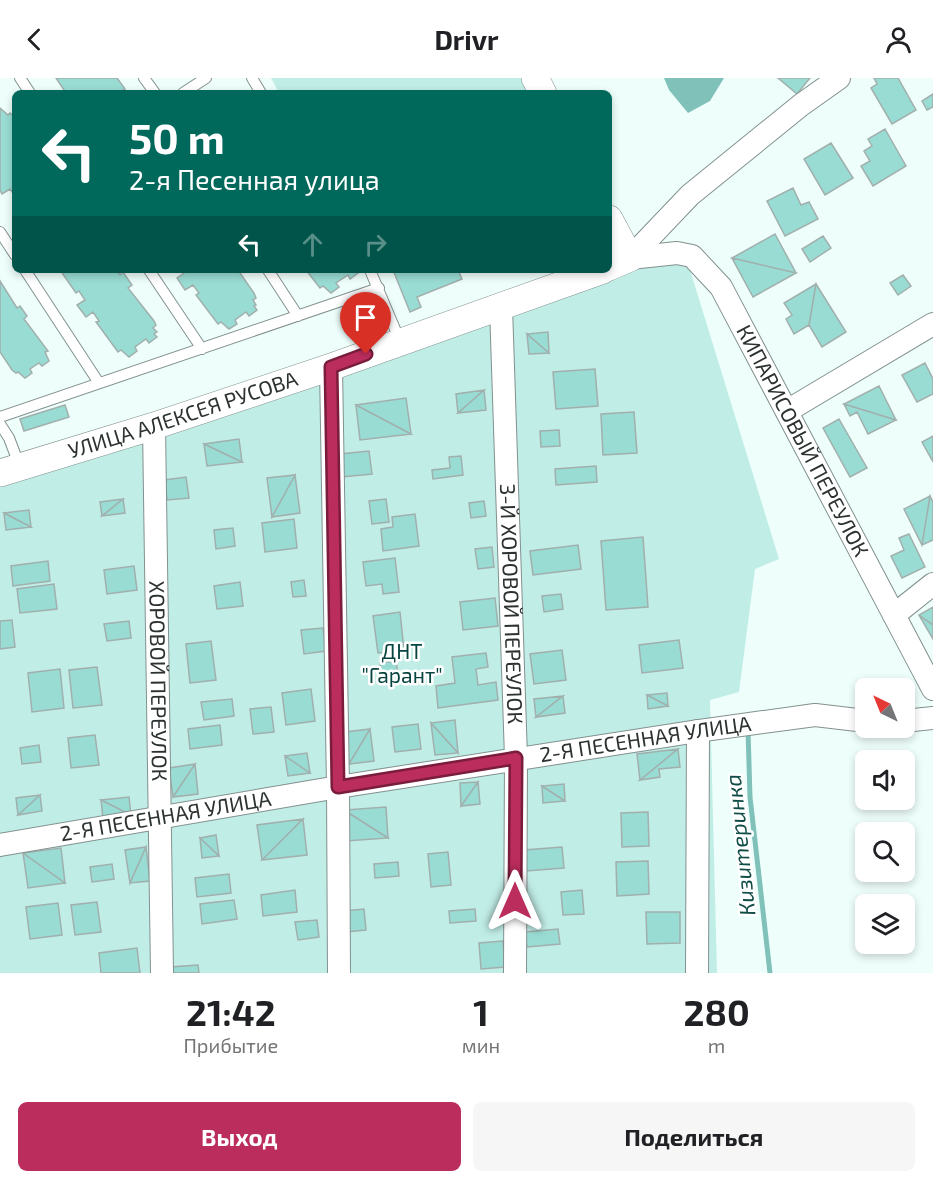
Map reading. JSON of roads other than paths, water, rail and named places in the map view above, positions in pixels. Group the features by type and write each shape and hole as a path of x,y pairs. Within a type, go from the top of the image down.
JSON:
{"street":[{"path":"619,262 690,195 801,105 839,78"},
{"path":"612,232 619,262"},
{"name":"КИПАРИСОВЫЙ ПЕРЕУЛОК","path":"619,262 676,253 692,256 721,287 933,689"},
{"name":"УЛИЦА АЛЕКСЕЯ РУСОВА","path":"10,470 154,426 331,367 595,273"},
{"name":"3-Й ХОРОВОЙ ПЕРЕУЛОК","path":"501,307 516,758 515,973"},
{"path":"787,411 933,324"},
{"path":"331,367 339,973"},
{"name":"ХОРОВОЙ ПЕРЕУЛОК","path":"154,426 162,973"},
{"path":"894,615 933,584"},
{"name":"2-Я ПЕСЕННАЯ УЛИЦА","path":"0,846 338,787 698,730 815,715 855,720"},
{"path":"915,720 933,718"},
{"path":"697,973 698,730"}],"lane":[{"path":"188,90 206,78"},
{"path":"0,232 12,250"},
{"path":"27,273 99,383"},
{"path":"151,273 202,348"},
{"path":"270,273 298,316"},
{"path":"372,273 400,342"},
{"path":"0,417 379,288"},
{"path":"0,424 9,438 10,470"}],"waterway":[{"name":"Кизитеринка","path":"748,730 750,797 770,973"}],"park label":[{"name":"ДНТ \"Гарант\"","path":"402,664"}]}
